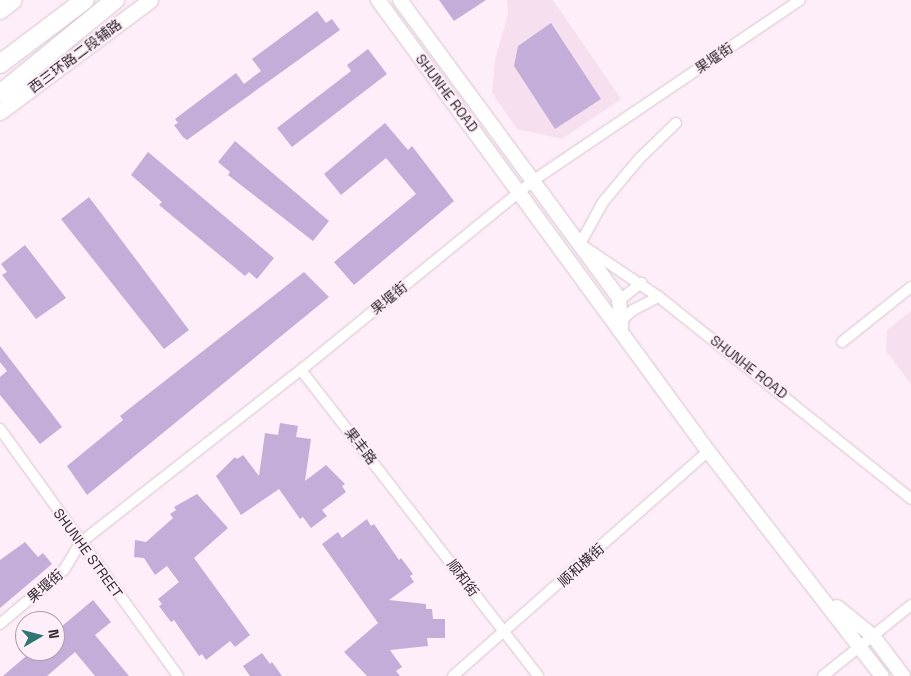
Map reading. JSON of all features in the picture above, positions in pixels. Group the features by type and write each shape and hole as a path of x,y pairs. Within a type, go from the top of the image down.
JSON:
{"highway":[{"path":"0,10 13,0"},
{"path":"0,64 85,0"},
{"path":"0,94 115,0"}],"main road":[{"name":"西三环路二段辅路","path":"0,112 150,0"}],"street":[{"name":"SHUNHE ROAD","path":"378,0 612,315 621,331 708,451 823,596 882,676"},
{"name":"SHUNHE ROAD","path":"400,0 619,298"},
{"name":"果堰街","path":"0,624 64,570 80,543 301,370 534,180 800,0"},
{"path":"580,244 603,202 639,159 676,123"},
{"name":"SHUNHE ROAD","path":"580,244 659,296 911,499"},
{"path":"612,315 619,298 641,283"},
{"path":"842,342 911,286"},
{"path":"621,331 624,318 628,314 659,296"},
{"path":"619,298 621,331"},
{"name":"果丰路","path":"301,370 422,522"},
{"name":"SHUNHE STREET","path":"0,429 80,543 178,676"},
{"name":"顺和横街","path":"453,676 504,634 708,451"},
{"name":"顺和街","path":"422,522 504,634 538,676"},
{"name":"SHUNHE ROAD","path":"823,596 874,636 903,676"},
{"path":"822,676 911,605"}],"shaded area":[{"path":"507,0 553,0 621,99 562,139 517,129 492,93 495,60 508,14"},
{"path":"911,311 911,384 886,351 887,330"}],"building":[{"path":"439,0 486,0 454,21"},
{"path":"317,11 326,23 332,19 340,30 187,140 183,137 174,125 178,123 175,119 236,73 244,84 261,71 252,59"},
{"path":"551,23 601,99 555,129 514,66 518,46"},
{"path":"368,49 387,74 292,147 277,128 351,71 347,65"},
{"path":"385,123 408,150 412,146 454,201 354,285 334,262 416,194 386,158 341,195 324,174"},
{"path":"235,141 329,221 313,241 228,175 230,172 218,162"},
{"path":"148,152 274,258 257,279 249,272 245,276 159,205 162,202 131,175"},
{"path":"89,197 189,330 164,349 61,219"},
{"path":"25,245 66,298 36,319 2,275 7,272 1,264"},
{"path":"304,272 329,297 87,495 67,466 123,420 120,416"},
{"path":"0,346 62,427 40,444 0,395 0,377 7,371 0,362"},
{"path":"280,423 298,426 296,437 311,439 305,481 326,465 345,484 342,486 346,492 322,510 327,516 311,528 303,517 300,519 279,489 241,515 216,476 235,457 237,459 243,455 259,476 265,433 278,435"},
{"path":"197,494 228,528 194,558 250,635 235,647 230,641 206,660 202,654 199,656 174,620 171,622 159,606 162,604 158,599 179,582 167,566 155,575 144,558 134,557 135,540 146,542 173,518 170,514 176,510 174,507"},
{"path":"367,519 371,526 374,524 399,560 401,558 413,574 410,576 414,582 389,600 426,604 426,609 432,609 433,619 445,619 445,638 427,638 428,646 390,650 402,667 396,671 400,676 367,676 344,652 378,623 322,544 338,532 342,538"},
{"path":"25,542 38,557 43,553 52,564 0,608 0,560"},
{"path":"93,600 111,622 95,635 129,676 95,676 75,652 65,661 65,624"},
{"path":"262,653 270,664 272,662 282,676 250,676 243,666"},
{"path":"20,661 64,661 47,676 3,676"}]}
